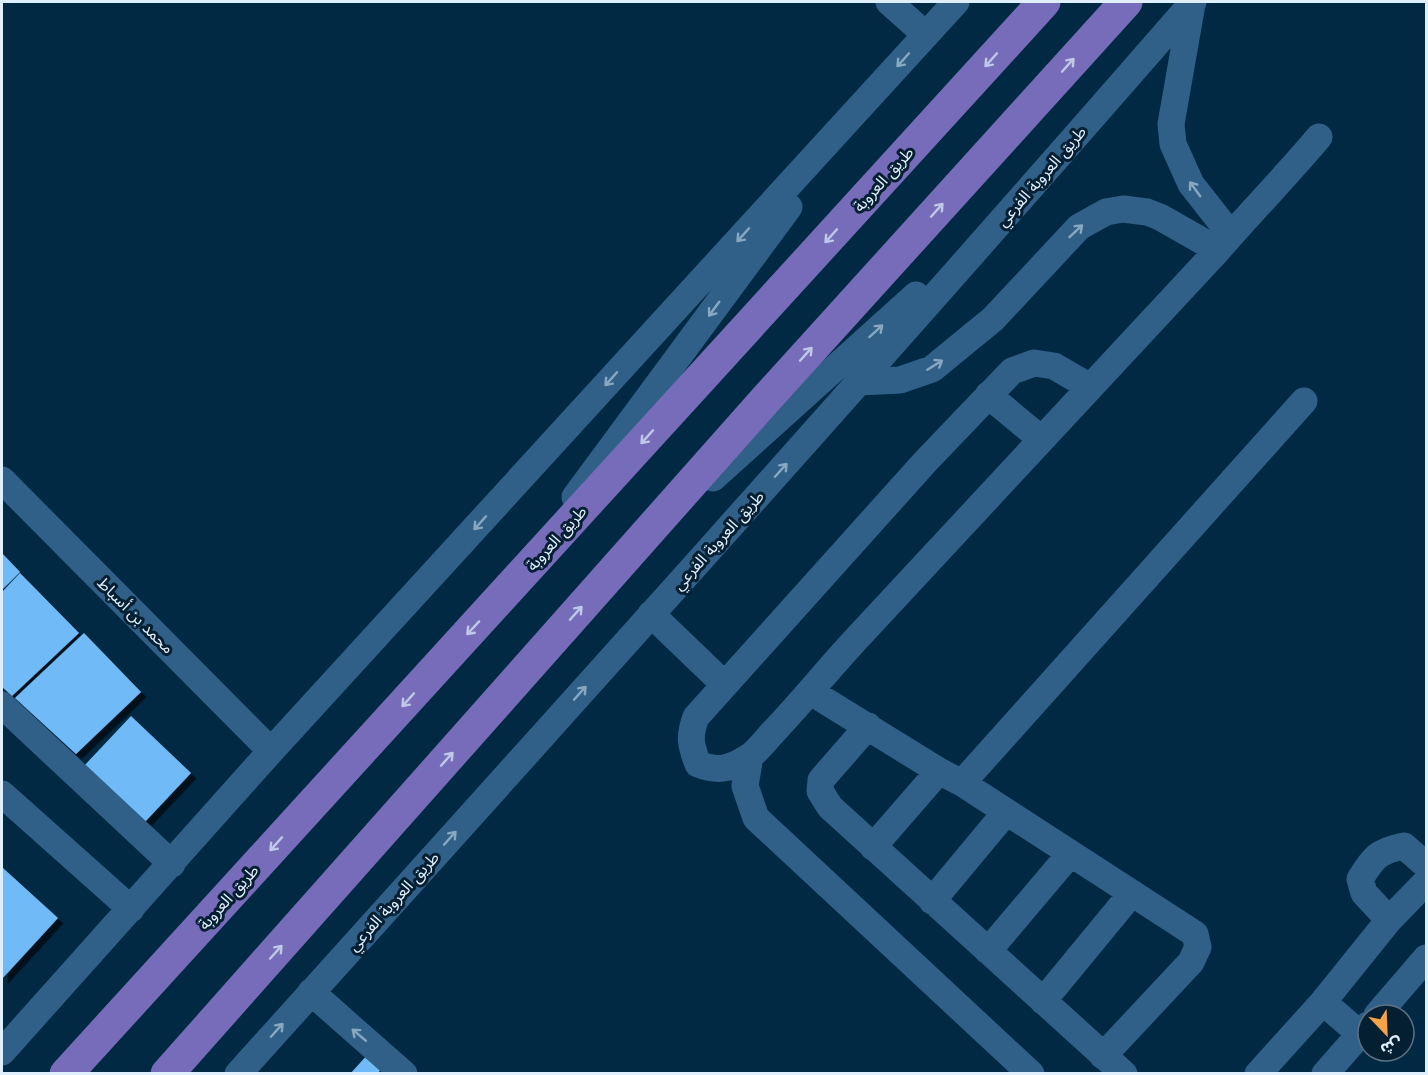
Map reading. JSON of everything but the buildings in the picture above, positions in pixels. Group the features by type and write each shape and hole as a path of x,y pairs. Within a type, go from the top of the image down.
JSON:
{"main road":[{"name":"طريق العروبة","path":"66,1074 1044,2"},
{"path":"176,1066 767,398 1126,2"},
{"path":"50,1074 137,996"}],"street":[{"path":"889,2 926,35"},
{"path":"2,1052 271,751 956,2"},
{"path":"1193,2 1171,124 1173,144 1191,184 1224,242"},
{"name":"طريق العروبة الفرعي","path":"238,1073 859,382 1193,2"},
{"path":"498,601 873,93"},
{"path":"1090,387 1054,366 1034,363 1012,371 925,462 696,717 691,733 692,748 698,764 712,770 729,768 750,756 811,692 856,639 962,528 1041,439 1090,387 1224,242 1276,188 1318,137"},
{"path":"629,553 1015,207"},
{"path":"859,382 900,380 932,369 993,319 1079,228 1106,212 1123,208 1147,212 1224,242"},
{"path":"988,395 1041,439"},
{"path":"962,783 1304,401"},
{"name":"محمد بن أسباط","path":"2,480 271,751"},
{"path":"651,614 725,685"},
{"path":"811,692 962,783 1195,934 1198,947 1191,962 1103,1056"},
{"path":"2,705 172,864"},
{"path":"868,726 821,780 820,791 830,807 1124,1074"},
{"path":"750,756 745,786 756,818 1031,1074"},
{"path":"873,847 939,771"},
{"path":"2,794 131,909"},
{"path":"932,901 1006,812"},
{"path":"1389,920 1364,893 1360,879 1374,858 1388,849 1404,846 1426,865"},
{"path":"987,951 1070,854"},
{"path":"1258,1074 1323,1002 1389,920 1426,882"},
{"path":"1043,1001 1132,893"},
{"path":"1387,1003 1426,958"},
{"path":"311,992 404,1074"},
{"path":"1323,1002 1356,1019"},
{"path":"1325,1074 1356,1039"}]}
